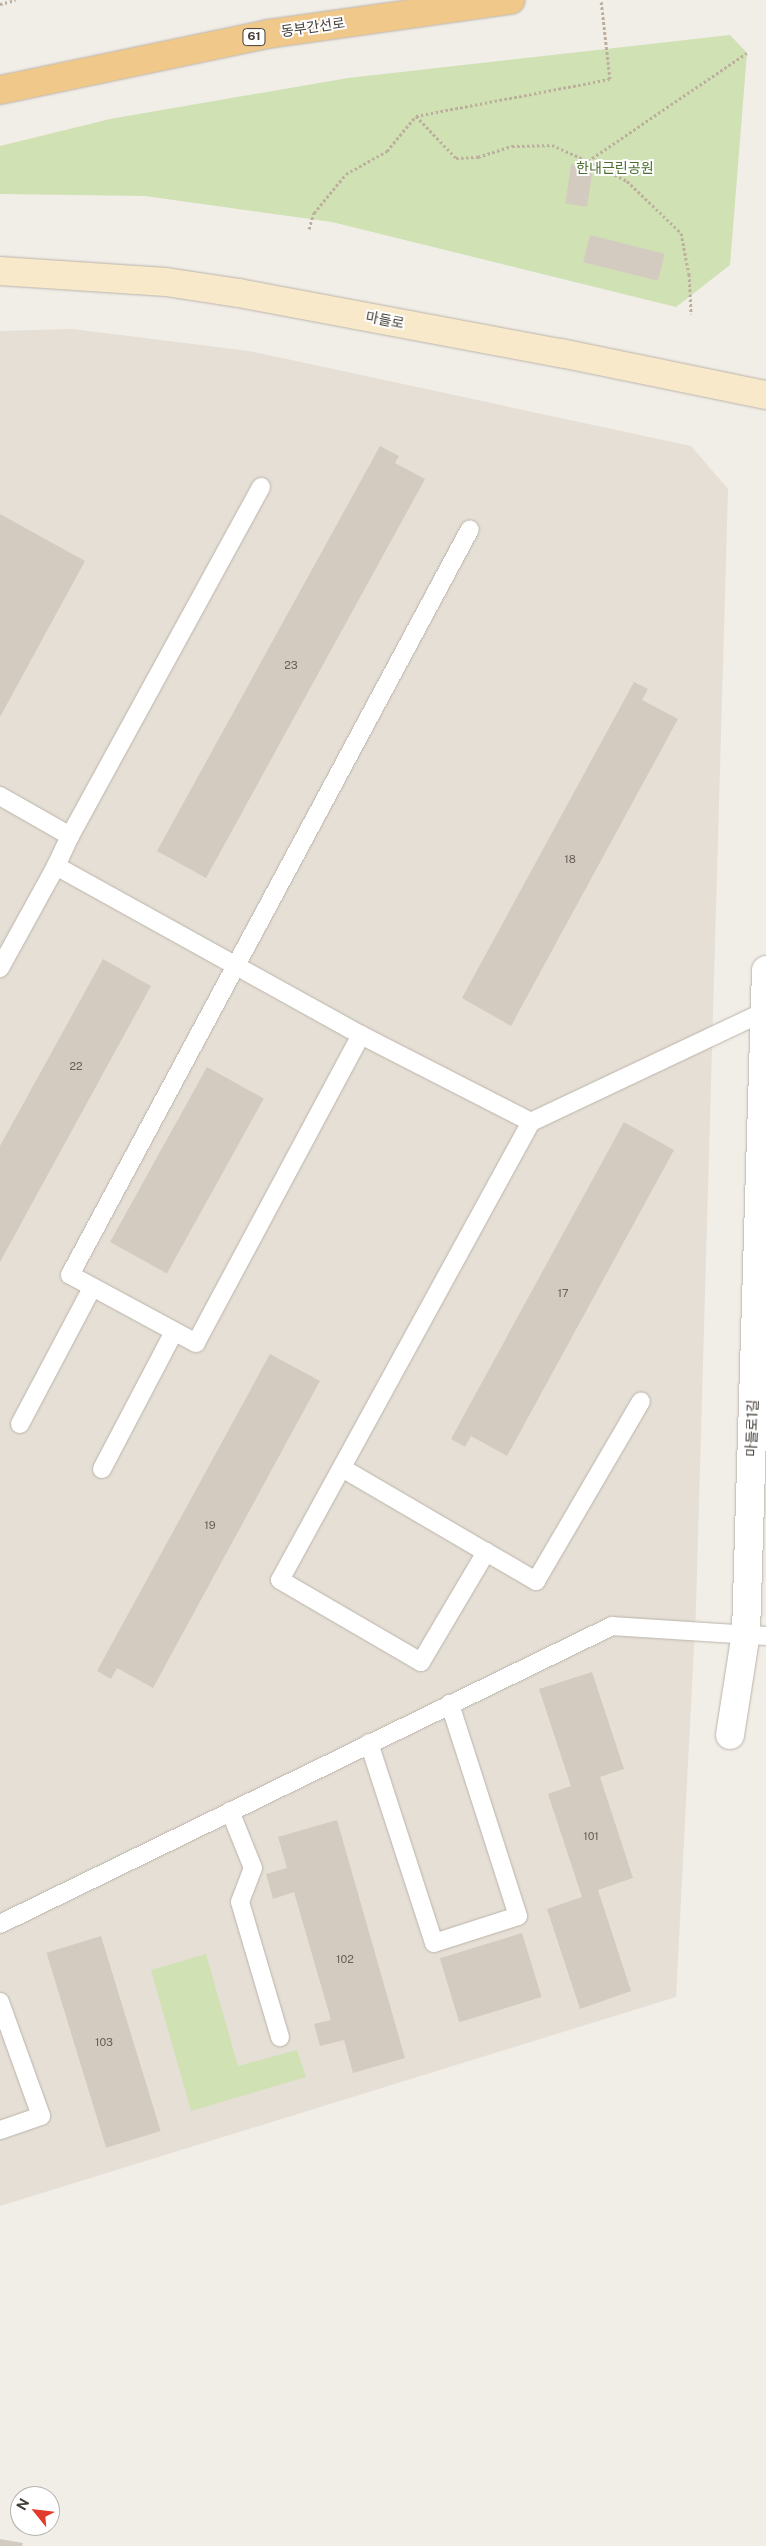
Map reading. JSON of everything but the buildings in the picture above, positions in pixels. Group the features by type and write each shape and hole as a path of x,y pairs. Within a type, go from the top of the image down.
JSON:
{"highway":[{"name":"동부간선로","path":"0,90 268,34 511,0"}],"main road":[{"name":"마들로","path":"0,271 166,282 239,293 561,353 766,395"}],"street":[{"name":"마들로1길","path":"730,1735 756,1634 766,970"}],"lane":[{"path":"0,968 261,487"},
{"path":"361,1035 196,1343 70,1275 470,529"},
{"path":"0,796 70,836"},
{"path":"56,866 361,1035 531,1122"},
{"path":"486,1552 420,1662 280,1580 531,1122 765,1011"},
{"path":"20,1424 92,1288"},
{"path":"102,1469 174,1332"},
{"path":"342,1468 536,1581 641,1401"},
{"path":"0,1924 612,1626 756,1634"},
{"path":"369,1743 434,1944 518,1916 450,1704"},
{"path":"230,1812 253,1868 240,1902 280,2037"},
{"path":"0,2002 41,2116 0,2130"}],"path":[{"path":"0,4 16,0"},
{"path":"309,229 314,213 346,174 387,151 416,116 448,107 610,79 600,0"},
{"path":"588,161 747,53"},
{"path":"416,116 456,158 478,157 512,146 552,145 627,181 681,233 690,274 691,314"}],"shaded area":[{"path":"72,329 249,351 691,446 728,489 696,1607 676,1997 0,2206 0,331"}],"green space":[{"name":"한내근린공원","path":"730,35 747,53 730,265 676,307 332,222 145,196 0,194 0,146 110,119 348,78"},
{"path":"206,1954 238,2066 297,2050 306,2077 191,2111 151,1970"}]}
